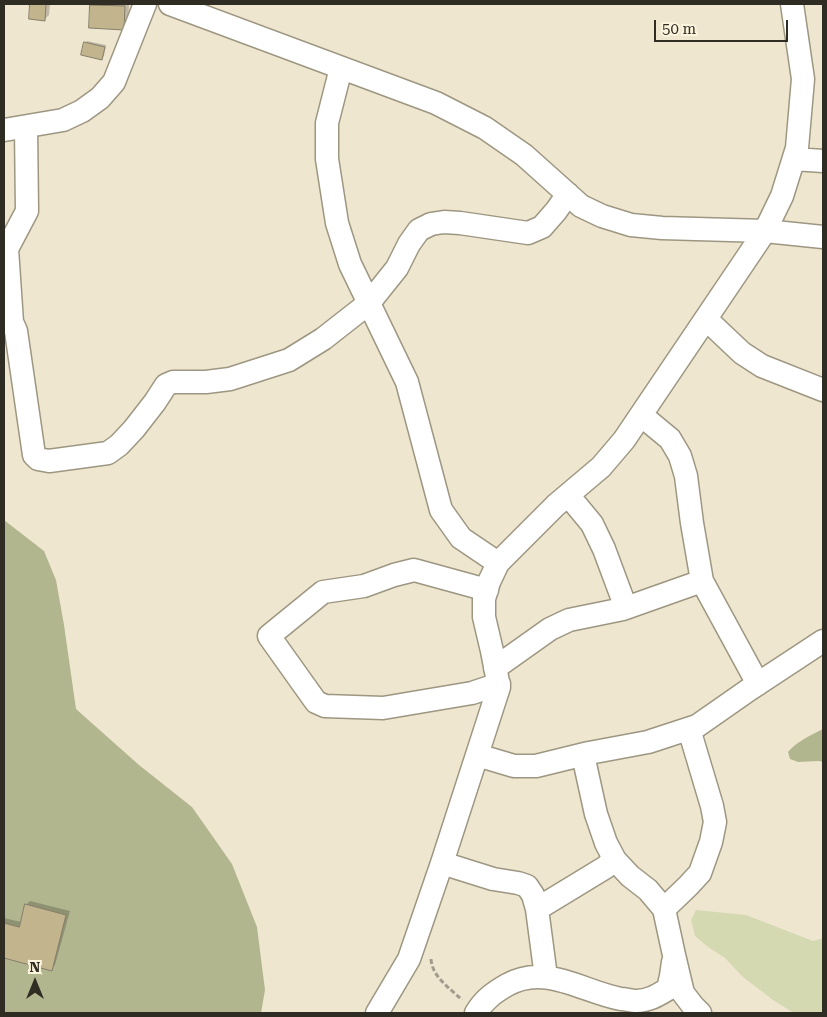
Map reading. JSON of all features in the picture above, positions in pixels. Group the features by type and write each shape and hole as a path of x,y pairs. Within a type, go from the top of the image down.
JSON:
{"street":[{"path":"4,130 63,120 82,112 100,98 114,82 145,4"},
{"path":"170,4 436,103 485,128 524,155 581,206 602,216 631,225 662,228 765,231 823,237"},
{"path":"377,1013 409,959 499,688 484,617 484,599 498,563 556,505 601,467 624,440 765,231 782,196 798,148 803,78 792,4"},
{"path":"341,68 327,123 327,159 337,223 350,264 407,382 441,510 461,538 498,563"},
{"path":"26,127 27,212 7,250 12,322 16,331 34,455 38,459 49,461 108,453 119,445 134,429 166,385 173,382 206,382 230,378 289,360 323,339 369,303 397,268 418,230 431,224 444,222 528,234 542,227 568,194"},
{"path":"794,159 823,161"},
{"path":"706,319 742,353 762,366 823,390"},
{"path":"641,415 670,439 680,456 686,476 702,581 758,684"},
{"path":"568,495 592,524 626,608"},
{"path":"487,590 414,570 364,586 322,592 269,636 316,702 326,706 383,708 472,693 497,676 550,629 570,620 626,608 702,581"},
{"path":"477,755 514,766 536,766 648,742 689,729 697,726 823,641"},
{"path":"664,908 700,873 711,842 714,822 712,806 689,729"},
{"path":"583,755 596,814 606,843 614,858 630,876 648,890 664,908 684,992 700,1013"},
{"path":"537,908 606,867 614,858"},
{"path":"442,863 493,880 527,886 533,895 537,908 546,977"},
{"path":"476,1013 493,993 512,982 529,977 546,977 567,982 608,996 636,1001 650,999 668,989 674,955"}],"path":[{"path":"418,932 429,945 431,966 435,973 476,1013"}],"green space":[{"path":"4,520 44,551 56,580 76,709 139,765 192,807 232,864 257,927 265,990 261,1013 4,1013"},
{"path":"823,729 823,762 798,762 790,759 788,752 791,748"},
{"path":"696,910 746,915 813,941 823,938 823,1013 794,1013 743,977 725,958 695,936 691,920"}],"building":[{"path":"30,4 46,4 45,21 29,19"},
{"path":"90,5 125,6 124,30 89,28"},
{"path":"84,42 105,47 102,60 81,55"},
{"path":"25,904 66,915 52,971 4,958 4,923 19,927"}]}
